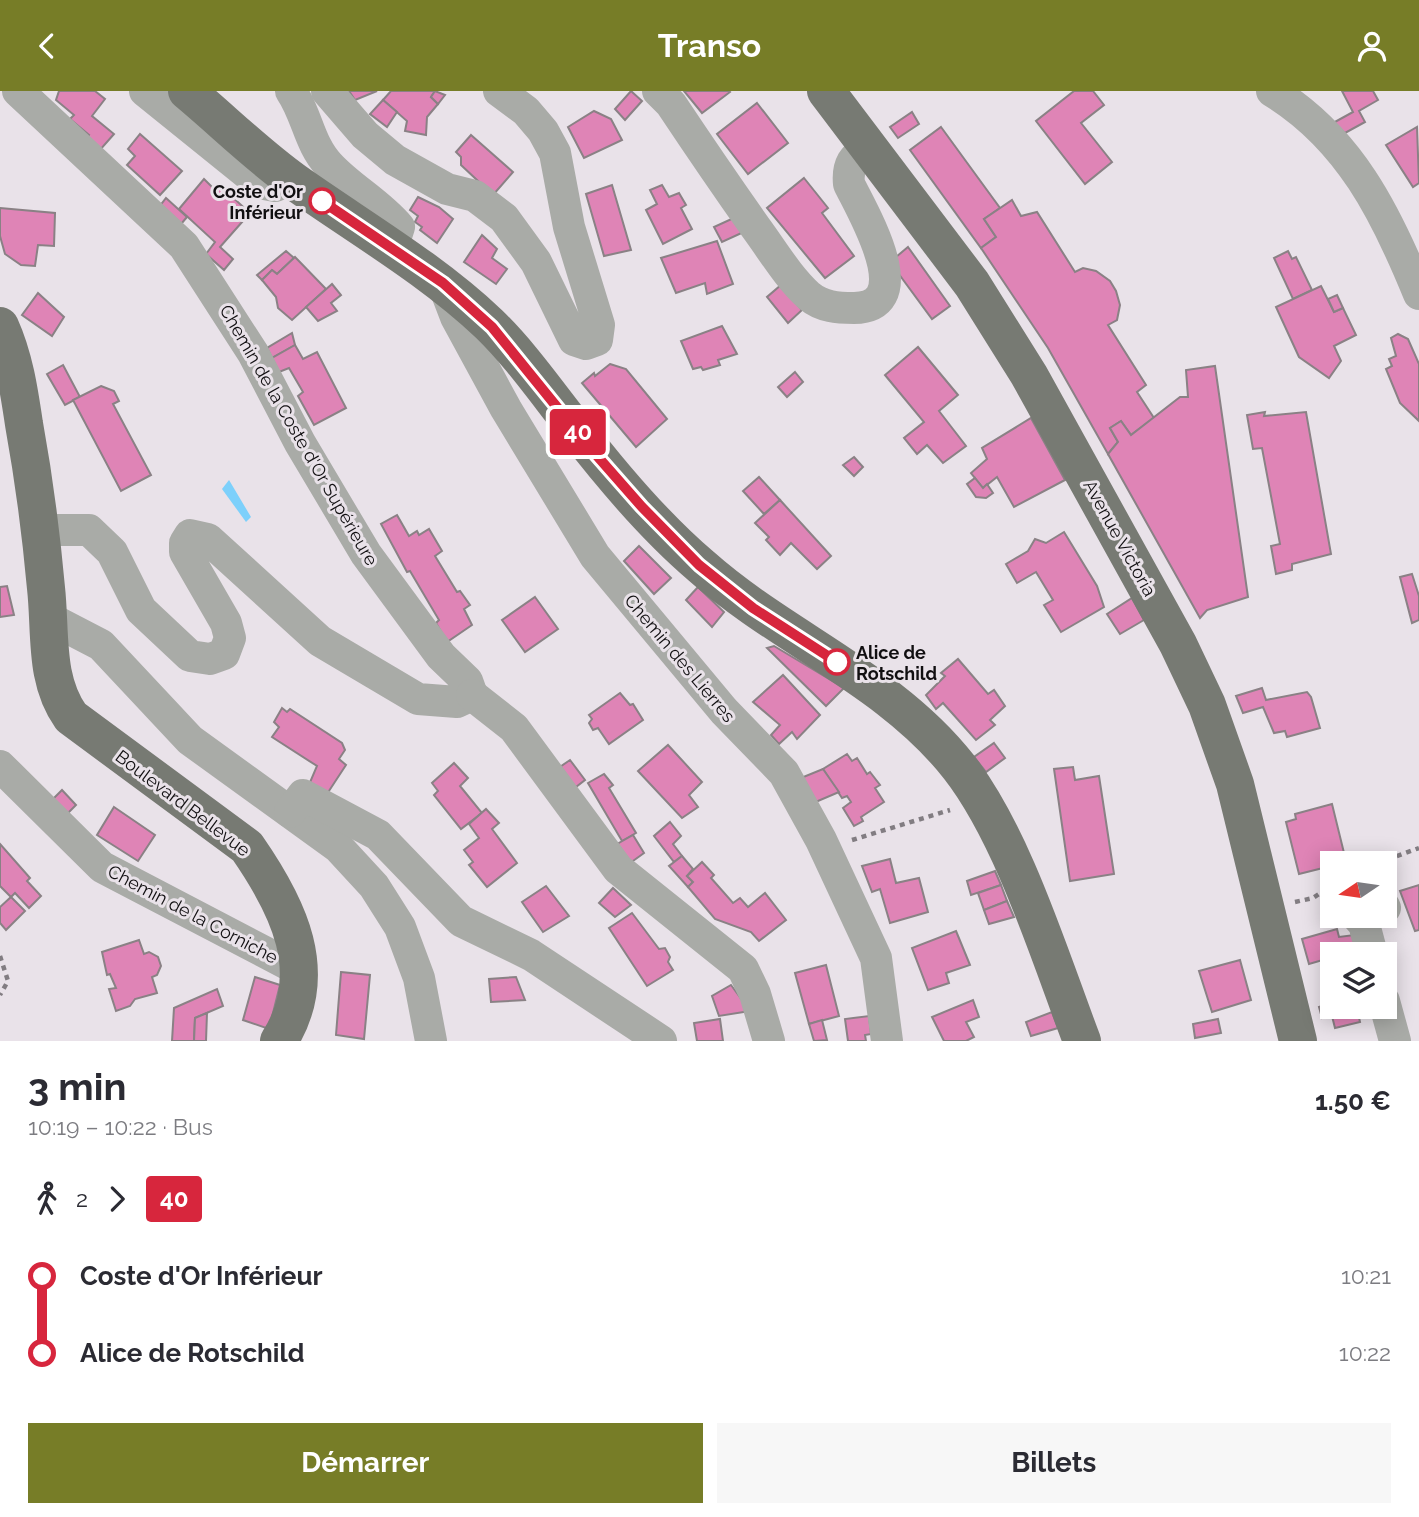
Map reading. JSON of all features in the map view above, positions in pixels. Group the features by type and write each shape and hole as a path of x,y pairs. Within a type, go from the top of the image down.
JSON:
{"main road":[{"path":"187,91 291,179 443,283 492,327 591,449 642,507 699,565 753,608 894,700 930,733 961,769 985,806 1012,863 1082,1041"},
{"name":"Avenue Victoria","path":"826,91 972,284 1029,375 1178,644 1207,705 1235,784 1298,1041"},
{"name":"Boulevard Bellevue","path":"0,325 15,371 41,530 52,677 59,700 71,717 247,847 284,905 295,934 299,970 294,1004 278,1041"}],"street":[{"name":"Chemin de la Coste d'Or Supérieure","path":"18,91 184,246 253,353 300,443 366,554 440,656 467,681 472,695 514,728 618,869 743,969 755,994 769,1041"},
{"path":"145,91 259,183 275,186 291,179"},
{"path":"291,91 303,111 312,139 327,164 399,227 392,249"},
{"path":"327,91 365,135 395,160 447,190 475,195 504,218 536,262 574,340 586,344 597,340 599,325 569,227 555,152 543,131 526,111 499,91"},
{"path":"658,91 671,104 786,270 811,298 825,305 860,308 881,295 887,282 881,253 849,184 848,172 852,158 868,146"},
{"path":"1272,91 1340,147 1365,181 1395,235 1419,294"},
{"name":"Chemin des Lierres","path":"443,283 456,317 506,409 595,556 715,701 784,773 821,840 876,958 887,1041"},
{"path":"41,530 89,530 112,552 141,610 190,656 211,659 224,654 230,638 226,623 185,552 185,543 190,535 199,535 208,539 320,641 418,699 457,702 472,695"},
{"path":"49,618 101,645 190,740 338,847 374,886 400,927 419,978 431,1041"},
{"name":"Chemin de la Corniche","path":"0,766 102,867 299,970"},
{"path":"290,812 303,795 378,835 461,921 531,955 661,1041"},
{"path":"1389,1019 1395,1041"}],"path":[{"path":"821,840 828,838 832,846 958,807 963,816 985,806"},
{"path":"1397,856 1419,848"},
{"path":"1266,910 1313,898 1320,893"},
{"path":"0,956 8,981 0,996"}],"water":[{"path":"229,480 251,517 246,522 222,489"}],"building":[{"path":"59,91 95,91 105,99 92,116 114,134 100,150 86,139 89,135 70,119 74,115 56,100"},
{"path":"349,91 377,91 355,100"},
{"path":"391,91 435,91 431,97 438,104 427,117 426,135 405,131 407,121 383,100"},
{"path":"435,91 445,95 438,104 431,97"},
{"path":"631,91 642,101 625,120 615,109"},
{"path":"684,91 729,91 730,92 702,113"},
{"path":"1074,91 1093,91 1104,105 1081,123 1112,162 1085,184 1036,121"},
{"path":"1342,91 1373,91 1378,100 1359,111 1365,122 1345,133 1333,123 1353,112"},
{"path":"383,100 397,112 387,127 370,114"},
{"path":"757,103 788,143 748,174 717,134"},
{"path":"594,111 611,119 622,140 584,158 568,127"},
{"path":"912,112 919,124 898,138 890,127"},
{"path":"941,127 1000,208 984,219 996,237 981,248 910,150"},
{"path":"1417,127 1419,183 1413,187 1386,145"},
{"path":"140,134 182,171 160,195 127,165 135,156 128,149"},
{"path":"471,135 513,172 493,195 461,165 461,157 456,152"},
{"path":"804,178 828,208 822,213 854,256 825,278 767,208"},
{"path":"204,179 213,188 218,184 250,213 220,247 233,259 224,270 206,254 215,242 179,209"},
{"path":"612,185 631,250 604,256 586,194"},
{"path":"662,185 669,197 679,193 686,205 681,208 692,229 663,244 646,210 657,204 650,190"},
{"path":"418,197 439,207 453,219 437,243 420,230 422,227 415,222 418,216 410,210"},
{"path":"166,198 187,217 176,230 156,211"},
{"path":"1012,200 1021,216 1037,212 1075,272 1083,268 1096,271 1110,281 1116,291 1120,305 1117,320 1108,325 1146,385 1137,392 1154,418 1131,435 1121,421 1110,428 1118,442 1108,454 1048,348 981,248 996,237 984,219"},
{"path":"0,208 55,213 54,246 38,245 35,266 21,265 5,254 0,236"},
{"path":"738,216 748,230 722,242 714,227"},
{"path":"482,235 497,249 492,258 507,269 496,284 464,262"},
{"path":"717,241 733,284 707,294 705,283 676,293 661,258"},
{"path":"908,247 950,306 932,319 890,262"},
{"path":"286,251 294,258 277,274 272,270 262,280 257,275"},
{"path":"1288,251 1292,259 1296,257 1312,290 1293,299 1274,258"},
{"path":"295,257 326,289 292,320 278,308 276,297 262,280 272,270 277,274"},
{"path":"332,284 341,295 331,303 337,311 318,321 306,307"},
{"path":"781,285 802,310 788,323 767,297"},
{"path":"1321,286 1334,312 1343,308 1356,335 1334,346 1341,361 1329,378 1299,357 1276,307"},
{"path":"38,293 64,317 52,336 22,315"},
{"path":"1337,295 1343,308 1334,312 1328,299"},
{"path":"722,326 737,354 718,360 720,365 703,370 701,367 693,369 681,341"},
{"path":"292,333 295,345 272,358 267,348"},
{"path":"1398,334 1408,339 1419,364 1419,421 1400,403 1386,369 1392,366 1389,359 1396,356 1391,338"},
{"path":"295,345 303,359 317,352 346,408 314,425 298,396 303,392 289,368 279,372 272,358"},
{"path":"918,347 958,395 939,411 966,446 943,463 927,445 917,454 904,438 924,422 885,375"},
{"path":"610,364 626,369 667,419 636,447 582,383"},
{"path":"63,365 80,397 65,405 47,374"},
{"path":"1215,366 1248,597 1207,610 1200,618 1108,454 1118,442 1110,428 1121,421 1131,435 1180,397 1188,397 1186,370"},
{"path":"795,372 803,382 787,397 778,387"},
{"path":"101,386 114,391 119,401 113,404 151,475 121,491 73,400"},
{"path":"1265,412 1264,416 1306,412 1331,554 1292,564 1292,570 1276,574 1271,546 1280,544 1262,448 1253,449 1247,415"},
{"path":"1031,418 1065,480 1014,507 997,477 983,488 971,473 987,459 982,448"},
{"path":"854,457 863,467 854,476 843,465"},
{"path":"759,477 780,500 764,514 743,491"},
{"path":"975,478 983,488 987,484 993,493 986,498 976,497 967,484"},
{"path":"780,500 831,556 817,569 791,543 780,555 766,540 769,537 755,523"},
{"path":"397,515 409,536 417,531 419,535 429,529 442,551 435,556 457,592 460,591 470,605 464,609 472,625 447,642 436,623 439,620 410,571 407,572 381,524"},
{"path":"1064,532 1097,586 1104,607 1061,632 1044,605 1053,600 1036,572 1017,583 1006,564 1028,551 1035,539 1046,543"},
{"path":"639,546 671,578 654,594 624,561"},
{"path":"1412,574 1419,596 1419,620 1412,623 1400,577"},
{"path":"7,586 14,615 0,617 0,587"},
{"path":"698,587 724,612 712,627 686,600"},
{"path":"535,597 558,629 525,652 502,620"},
{"path":"1132,598 1144,620 1120,634 1107,614"},
{"path":"774,646 844,688 826,706 767,648"},
{"path":"958,659 988,694 994,690 1005,706 990,720 995,725 976,740 943,703 936,709 926,695 945,676 941,673"},
{"path":"783,675 820,715 797,739 792,732 779,744 771,735 780,725 753,702"},
{"path":"1262,688 1266,700 1307,692 1320,728 1287,737 1285,731 1274,733 1263,707 1243,713 1236,696"},
{"path":"620,693 630,705 633,704 643,720 609,744 598,728 593,730 589,715"},
{"path":"282,708 287,712 290,709 342,743 345,750 339,759 346,765 325,797 308,787 317,766 272,737 279,727 274,722"},
{"path":"994,743 1005,758 986,772 974,757"},
{"path":"668,745 702,782 689,795 698,807 682,818 638,771"},
{"path":"847,754 852,761 857,758 867,774 870,772 880,785 875,788 884,802 861,817 863,821 854,826 843,808 851,802 847,796 842,798 823,769"},
{"path":"570,760 585,780 572,790 557,769"},
{"path":"454,763 468,778 460,786 482,813 461,829 434,795 438,791 432,783"},
{"path":"1073,767 1075,780 1099,776 1114,874 1070,881 1054,769"},
{"path":"823,769 839,792 811,804 796,780"},
{"path":"604,774 613,785 609,788 636,833 622,841 588,783"},
{"path":"62,790 76,805 66,815 51,801"},
{"path":"1332,804 1344,851 1320,851 1320,869 1299,874 1286,822 1296,819 1295,814"},
{"path":"114,807 155,835 138,861 97,835"},
{"path":"486,809 499,823 492,829 517,863 487,887 469,865 473,862 464,850 479,838 469,824"},
{"path":"670,822 681,836 673,844 682,856 674,862 654,836"},
{"path":"633,835 644,853 626,866 610,848"},
{"path":"0,844 30,878 27,881 41,896 29,908 15,893 11,897 0,886"},
{"path":"682,856 693,869 687,876 693,882 688,887 669,866"},
{"path":"890,859 896,883 919,878 928,912 890,923 880,889 872,892 862,866"},
{"path":"702,862 714,875 711,878 733,903 740,898 748,907 765,893 786,920 759,941 751,932 715,919 688,887 693,882 687,876"},
{"path":"995,871 1001,885 971,895 967,881"},
{"path":"1001,885 1007,901 984,910 978,893"},
{"path":"1419,885 1419,930 1415,931 1400,891"},
{"path":"546,886 569,916 543,932 522,902"},
{"path":"613,888 631,905 615,917 599,903"},
{"path":"11,897 25,911 6,930 0,923 0,907"},
{"path":"1007,901 1014,917 989,924 984,910"},
{"path":"632,913 659,949 665,948 673,970 647,986 609,928"},
{"path":"1337,929 1339,937 1354,935 1356,942 1320,942 1320,961 1309,964 1302,939"},
{"path":"956,931 970,965 946,973 949,983 928,990 912,948"},
{"path":"139,940 144,954 149,952 158,957 161,966 157,975 152,977 157,993 135,999 130,1006 116,1011 109,989 116,988 110,974 107,975 102,952"},
{"path":"1240,960 1251,1000 1212,1012 1199,971"},
{"path":"826,965 839,1016 809,1024 795,973"},
{"path":"341,972 370,975 364,1039 336,1035"},
{"path":"255,977 280,985 269,1029 243,1020"},
{"path":"516,977 525,1000 491,1002 489,979"},
{"path":"731,985 750,1011 719,1016 712,996"},
{"path":"217,989 223,1006 195,1018 194,1041 172,1041 174,1008"},
{"path":"973,1000 979,1017 966,1022 974,1037 966,1041 944,1041 932,1017"},
{"path":"1052,1012 1058,1028 1031,1036 1026,1022"},
{"path":"207,1013 206,1041 194,1041 195,1018"},
{"path":"869,1016 871,1034 865,1035 866,1041 848,1041 845,1019"},
{"path":"720,1019 723,1041 697,1041 694,1023"},
{"path":"1218,1019 1221,1033 1195,1038 1193,1024"},
{"path":"1333,1019 1359,1019 1360,1022 1335,1028"},
{"path":"822,1020 827,1040 814,1041 809,1024"}],"bus line":[{"name":"40","path":"322,201 443,283 492,327 591,449 642,507 699,565 753,608 837,662"}],"place":[{"name":"Coste d'Or Inférieur","path":"322,201"},
{"name":"Alice de Rotschild","path":"837,662"}]}
